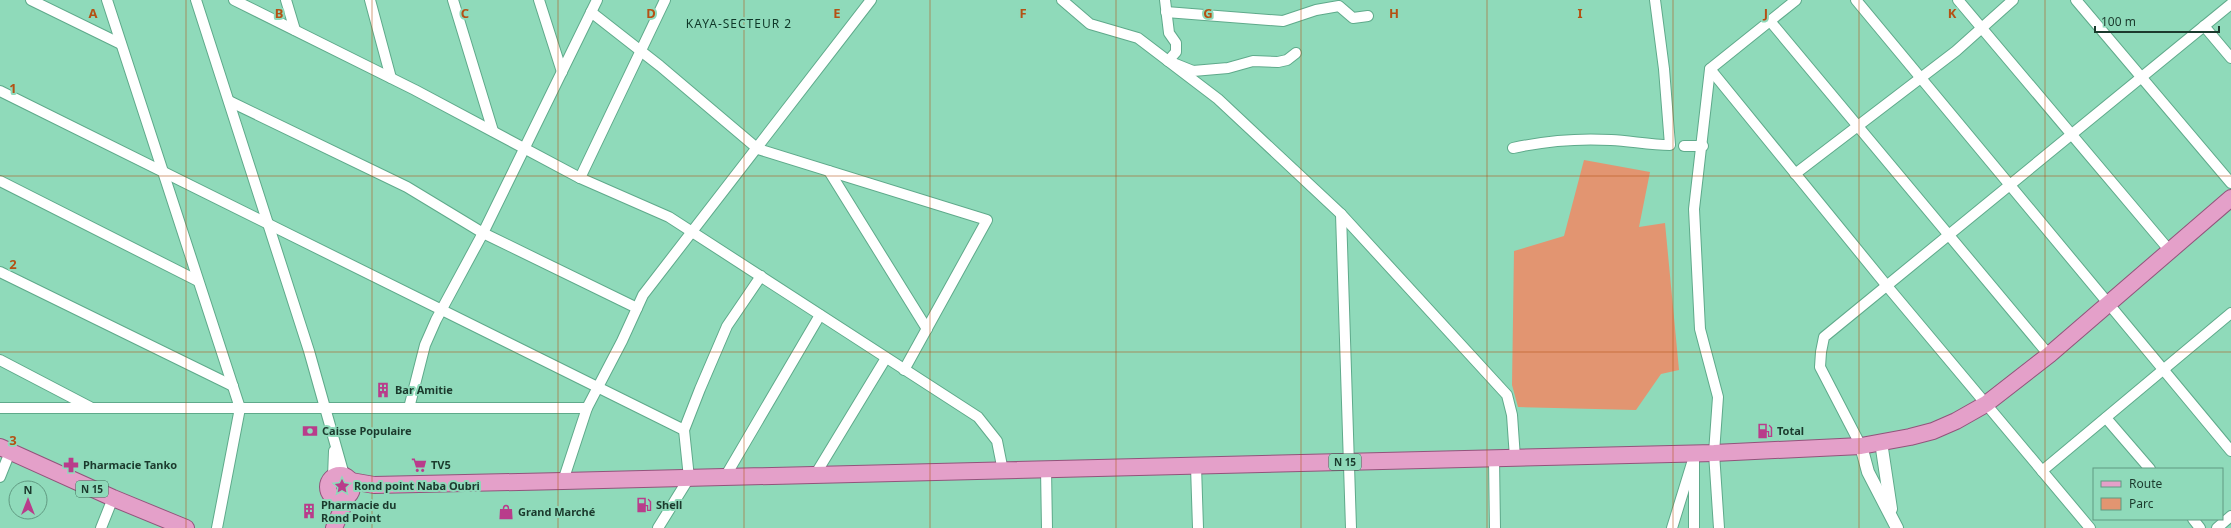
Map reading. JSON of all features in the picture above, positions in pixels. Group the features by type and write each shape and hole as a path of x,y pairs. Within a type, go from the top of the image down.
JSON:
{"main road":[{"name":"N 15","path":"343,486 374,484 563,481 1494,458 1694,455 1812,450 1860,446 1933,431 1986,404 2049,355 2231,198"},
{"name":"N 15","path":"5,449 113,498 186,528"},
{"path":"335,525 343,486"}],"street":[{"path":"31,0 121,44"},
{"path":"107,0 240,408 217,528"},
{"path":"196,0 326,408 343,486"},
{"path":"234,0 391,78 580,178 669,216 904,370 978,416 997,441 1003,470"},
{"path":"286,0 294,30"},
{"path":"370,0 391,78"},
{"path":"453,0 493,131"},
{"path":"539,0 562,72"},
{"path":"409,408 425,345 440,311 483,233 597,0"},
{"path":"580,178 665,0"},
{"path":"563,481 587,408 596,387 622,341 643,295 758,149 871,0"},
{"path":"1062,0 1090,24 1138,38 1218,99 1341,214 1507,395 1512,415 1515,458"},
{"path":"1165,0 1169,33 1176,43 1176,52 1168,61"},
{"path":"1512,148 1548,141 1596,140 1620,140 1646,145 1670,145 1664,69 1655,0"},
{"path":"1719,528 1714,453 1718,398 1700,329 1695,226 1695,198 1710,69 1796,0"},
{"path":"1856,0 2231,451"},
{"path":"1958,0 2170,251"},
{"path":"1795,174 1956,51 2013,0"},
{"path":"2076,0 2231,183"},
{"path":"1897,528 1868,472 1860,446 1820,367 1820,352 1824,337 2231,4"},
{"path":"1166,12 1283,21 1316,10 1338,6 1353,18 1368,16"},
{"path":"591,12 641,51 758,149 987,220 904,370"},
{"path":"1770,20 2049,355"},
{"path":"2204,26 2231,58"},
{"path":"1168,61 1193,70 1228,68 1253,60 1278,62 1287,60 1296,53"},
{"path":"1710,69 1887,286 2090,528"},
{"path":"0,91 440,311 684,430"},
{"path":"228,101 407,186 483,233 637,308"},
{"path":"1684,146 1702,146"},
{"path":"829,171 927,329"},
{"path":"0,180 198,281"},
{"path":"1341,214 1351,528"},
{"path":"0,272 233,386"},
{"path":"658,528 689,478 684,430 727,326 761,276"},
{"path":"725,477 820,315"},
{"path":"2042,471 2230,316"},
{"path":"815,475 886,358"},
{"path":"0,360 92,408"},
{"path":"0,408 587,408"},
{"path":"2106,418 2149,468"},
{"path":"1881,442 1892,516"},
{"path":"0,477 5,449"},
{"path":"1672,528 1694,455"},
{"path":"1694,455 1694,528"},
{"path":"1494,458 1495,528"},
{"path":"1196,466 1198,528"},
{"path":"1046,469 1048,528"},
{"path":"101,528 113,498"},
{"path":"2217,528 2231,516"},
{"path":"2193,520 2200,528"}],"green space":[{"path":"1584,160 1650,172 1639,227 1665,223 1679,370 1661,374 1636,410 1518,407 1512,385 1514,251 1564,236"}],"place":[{"name":"Bar Amitie","path":"383,390"},
{"name":"Caisse Populaire","path":"310,431"},
{"name":"Total","path":"1765,431"},
{"name":"Pharmacie Tanko","path":"71,465"},
{"name":"TV5","path":"419,465"},
{"name":"Rond point Naba Oubri","path":"342,486"},
{"name":"Shell","path":"644,505"},
{"name":"Pharmacie du Rond Point","path":"309,511"},
{"name":"Grand Marché","path":"506,512"}],"district":[{"name":"KAYA-SECTEUR 2","path":"739,24"}]}
